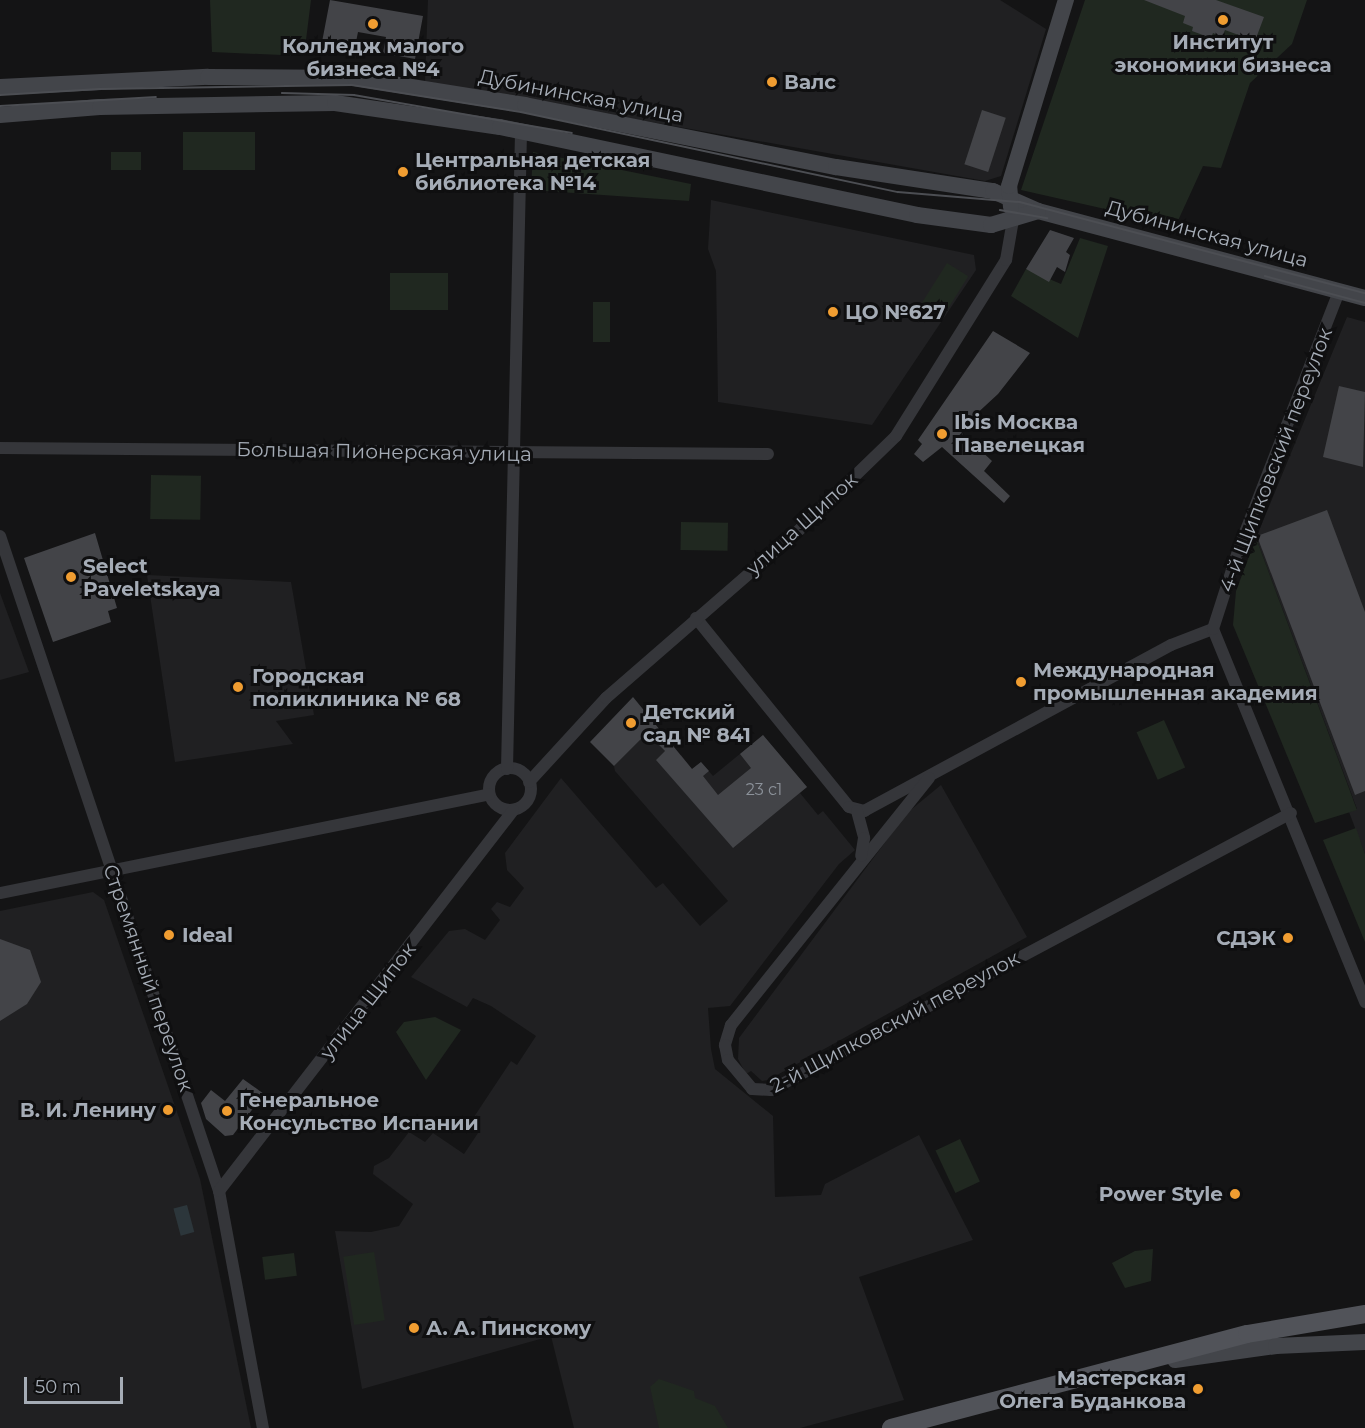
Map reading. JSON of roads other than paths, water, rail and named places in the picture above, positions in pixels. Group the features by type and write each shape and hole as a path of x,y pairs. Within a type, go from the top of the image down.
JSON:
{"main road":[{"path":"1013,220 1009,191 1066,0"},
{"name":"Дубининская улица","path":"0,87 208,77 356,78 1009,191 1038,211 1365,298"},
{"path":"0,114 100,107 335,103 521,131 811,191 852,205 981,225 1013,220 1038,211"},
{"path":"891,1428 1274,1328 1365,1314"},
{"path":"1101,1372 1276,1346 1365,1341"}],"street":[{"path":"507,769 511,454 521,131"},
{"name":"улица Щипок","path":"529,782 592,711 796,533 896,436 1006,260 1013,220"},
{"name":"4-й Щипковский переулок","path":"1213,629 1239,548 1339,291"},
{"name":"Большая Пионерская улица","path":"0,448 511,454 768,454"},
{"name":"Стремянный переулок","path":"0,536 219,1191 263,1428"},
{"path":"696,618 849,807 857,811 869,810 1171,645 1213,629 1362,985 1365,1002"},
{"path":"507,769 520,771 529,782 528,800 513,810 501,808 489,794 494,775 507,769"},
{"name":"2-й Щипковский переулок","path":"929,778 861,857 731,1025 725,1045 729,1060 752,1089 771,1090 1291,813"},
{"path":"0,893 489,794"},
{"name":"улица Щипок","path":"219,1191 513,810"},
{"path":"857,811 864,838 861,857"}],"tram line":[{"path":"0,95 99,89 352,85 521,112 898,192 1020,202 1365,293"},
{"path":"282,93 354,95 572,133"},
{"path":"0,106 156,97"},
{"path":"1000,210 1047,218"},
{"path":"1265,276 1365,303"}],"place":[{"name":"Институт экономики бизнеса","path":"1223,20"},
{"name":"Колледж малого бизнеса №4","path":"373,24"},
{"name":"Валс","path":"772,82"},
{"name":"Центральная детская библиотека №14","path":"403,172"},
{"name":"ЦО №627","path":"833,312"},
{"name":"Ibis Москва Павелецкая","path":"942,434"},
{"name":"Select Paveletskaya","path":"71,577"},
{"name":"Международная промышленная академия","path":"1021,682"},
{"name":"Городская поликлиника № 68","path":"238,687"},
{"name":"Детский сад № 841","path":"631,723"},
{"name":"Ideal","path":"169,935"},
{"name":"СДЭК","path":"1288,938"},
{"name":"В. И. Ленину","path":"168,1110"},
{"name":"Генеральное Консульство Испании","path":"227,1111"},
{"name":"Power Style","path":"1235,1194"},
{"name":"А. А. Пинскому","path":"414,1328"},
{"name":"Мастерская Олега Буданкова","path":"1198,1389"}]}
